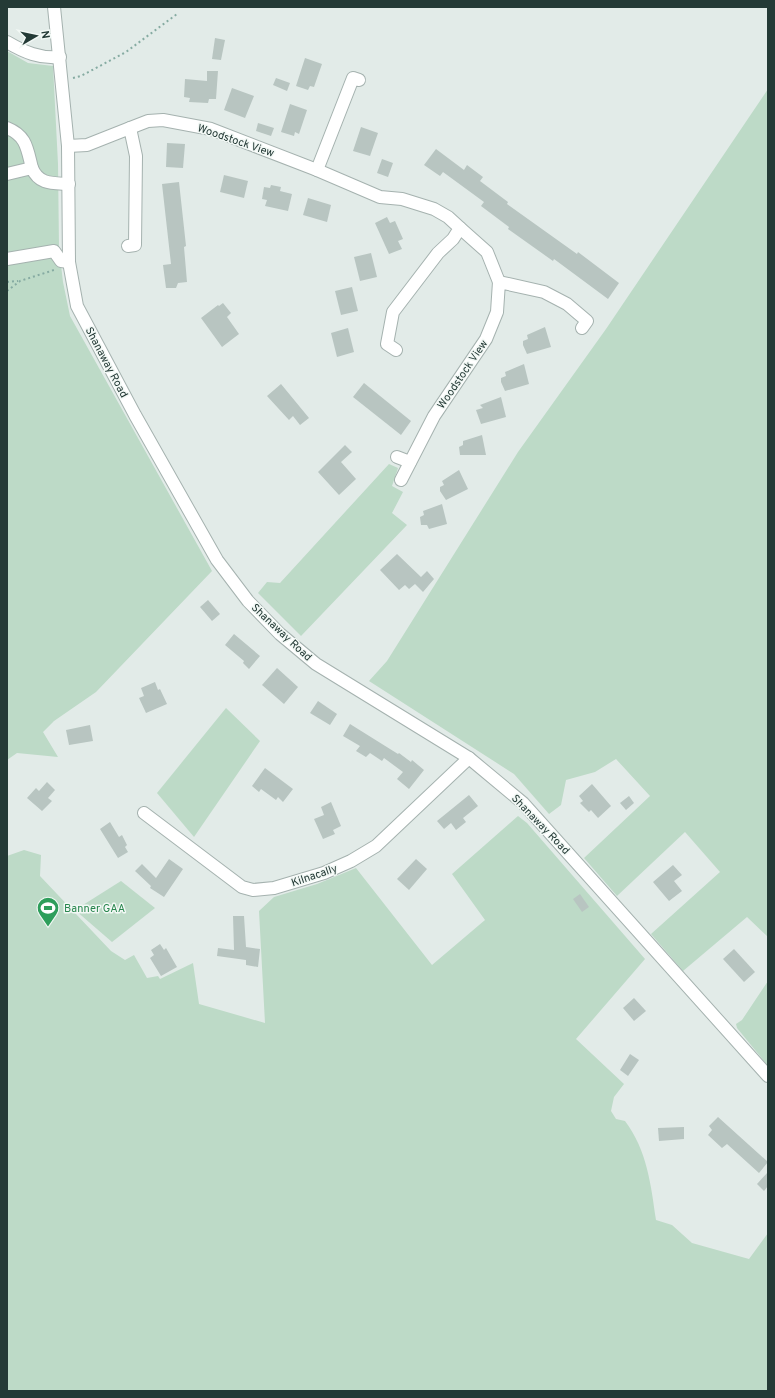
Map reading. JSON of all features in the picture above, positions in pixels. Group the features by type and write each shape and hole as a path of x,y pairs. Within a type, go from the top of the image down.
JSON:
{"street":[{"name":"Shanaway Road","path":"54,7 68,146 69,184 65,261 77,306 135,415 217,560 248,601 280,634 316,664 470,758 523,803 768,1076"},
{"path":"7,42 30,53 46,58 60,57"},
{"path":"317,170 353,78 359,80"},
{"name":"Woodstock View","path":"68,146 87,145 130,128 156,121 188,124 211,129 317,170 380,197 402,199 434,209 448,217 487,252 500,282 497,312 486,339 434,416 401,480"},
{"path":"7,128 17,132 26,144 32,168 36,176 43,182 69,184"},
{"path":"128,246 135,246 136,156 130,128"},
{"path":"7,174 32,168"},
{"path":"396,350 387,344 394,312 438,253 453,239 460,228"},
{"path":"7,259 54,251 65,261"},
{"path":"500,282 544,292 568,304 587,321 582,328"},
{"path":"397,457 410,462"},
{"name":"Kilnacally","path":"144,813 242,887 253,890 274,888 324,873 350,861 376,846 470,758"}],"path":[{"path":"62,79 81,76 126,52 177,14"},
{"path":"7,282 20,281 54,270 65,261"},
{"path":"7,291 20,281"}],"green space":[{"path":"7,51 28,63 53,66 58,164 59,248 63,282 70,316 212,571 96,692 54,721 43,732 58,757 17,753 7,760"},
{"path":"768,89 768,937 747,917 683,971 651,934 720,872 685,832 617,896 584,858 650,796 616,759 595,772 566,780 561,805 549,814 514,774 369,681 387,661 518,452 606,329"},
{"path":"389,464 398,468 392,486 403,492 392,513 407,525 301,636 258,593 267,582 280,583"},
{"path":"226,708 260,741 194,837 157,793"},
{"path":"518,816 527,823 645,959 576,1039 624,1084 614,1097 611,1111 616,1119 625,1121 643,1156 650,1181 656,1220 672,1225 692,1243 749,1259 768,1233 768,1391 7,1391 7,856 24,850 41,855 40,876 111,951 125,960 134,955 147,978 158,976 160,979 193,963 199,1004 265,1023 259,911 274,897 317,884 356,868 432,965 485,920 452,874"},
{"path":"121,881 155,908 112,942 75,910"},
{"path":"768,981 768,1066 737,1028 736,1024 742,1020"}],"building":[{"path":"215,38 225,40 221,60 212,59"},
{"path":"305,58 322,64 314,87 310,86 308,90 296,86"},
{"path":"207,71 218,71 216,99 209,99 208,103 189,102 190,98 184,97 185,79 207,81"},
{"path":"276,78 290,83 287,91 273,85"},
{"path":"232,88 254,96 245,118 224,110"},
{"path":"290,104 307,110 299,134 295,132 294,136 281,132"},
{"path":"258,123 274,128 271,136 256,131"},
{"path":"361,127 378,133 370,156 353,151"},
{"path":"167,143 185,144 183,168 166,167"},
{"path":"436,149 464,170 467,165 483,177 480,181 508,202 507,204 577,254 578,252 619,283 608,299 554,259 553,261 508,229 509,227 481,206 484,202 443,172 440,176 424,165"},
{"path":"382,159 393,163 388,177 377,173"},
{"path":"224,175 248,181 244,198 220,192"},
{"path":"179,182 186,246 184,247 187,282 178,283 176,288 166,288 163,265 171,264 162,184"},
{"path":"271,185 281,187 280,191 292,194 288,211 265,206 267,200 262,199 264,187 270,188"},
{"path":"308,198 331,205 327,222 303,215"},
{"path":"387,217 390,223 395,221 403,239 398,241 402,249 389,254 375,223"},
{"path":"371,253 377,277 360,281 354,257"},
{"path":"352,287 358,311 341,315 335,291"},
{"path":"223,303 231,313 227,317 239,334 222,347 201,318"},
{"path":"545,327 551,347 527,354 523,341 528,339 527,335"},
{"path":"348,328 354,352 337,357 331,333"},
{"path":"524,364 529,384 505,391 501,378 506,376 505,372"},
{"path":"364,383 411,421 401,435 353,397"},
{"path":"281,384 309,418 300,425 293,416 289,420 267,396"},
{"path":"501,397 506,417 481,424 476,410 483,408 480,405"},
{"path":"482,435 486,455 460,455 459,447 463,445 463,441"},
{"path":"345,445 352,452 341,462 356,479 339,495 318,472"},
{"path":"459,470 468,489 446,500 440,491 440,487 444,485 442,481"},
{"path":"442,504 447,524 429,529 427,525 421,525 420,517 424,515 423,511"},
{"path":"397,554 421,577 427,571 434,579 423,592 415,584 409,589 405,585 399,590 380,570"},
{"path":"208,600 220,614 212,621 200,607"},
{"path":"234,634 260,656 249,669 243,663 244,661 225,645"},
{"path":"277,668 298,687 284,704 262,685"},
{"path":"155,682 167,704 146,713 139,698 144,696 141,688"},
{"path":"318,701 337,714 330,725 310,713"},
{"path":"350,724 398,754 399,753 411,762 412,760 424,770 409,789 397,779 403,772 384,758 382,761 370,753 366,757 356,751 360,746 343,736"},
{"path":"90,725 93,741 69,745 66,730"},
{"path":"265,768 293,789 283,802 278,797 276,800 261,789 259,792 252,786"},
{"path":"47,782 55,790 48,798 52,801 42,811 27,798 36,788 39,791"},
{"path":"592,784 611,806 598,818 591,810 589,812 580,803 583,801 579,796"},
{"path":"469,795 478,806 463,818 466,822 456,830 451,823 444,829 437,821"},
{"path":"629,796 634,803 626,810 620,803"},
{"path":"331,802 341,826 333,830 335,834 323,839 314,819 324,815 321,807"},
{"path":"110,822 119,837 122,835 127,845 125,847 128,852 118,858 100,829"},
{"path":"169,859 183,869 164,897 150,888 151,886 135,871 142,864 156,878"},
{"path":"416,859 427,869 409,890 397,879"},
{"path":"673,865 682,875 674,881 682,891 669,901 653,882"},
{"path":"580,894 589,907 582,912 573,899"},
{"path":"233,916 244,916 246,947 260,949 258,967 246,965 246,960 217,956 218,948 234,950"},
{"path":"160,944 164,950 166,948 177,967 161,976 150,958 154,955 151,950"},
{"path":"734,949 755,972 744,982 723,959"},
{"path":"634,998 646,1011 634,1021 623,1008"},
{"path":"630,1054 639,1060 628,1076 620,1070"},
{"path":"718,1117 768,1162 759,1173 727,1144 722,1148 708,1135 712,1130 709,1126"},
{"path":"684,1127 684,1139 659,1141 658,1128"},
{"path":"768,1172 768,1186 764,1191 757,1184"}],"place":[{"name":"Banner GAA","path":"48,928"}]}
